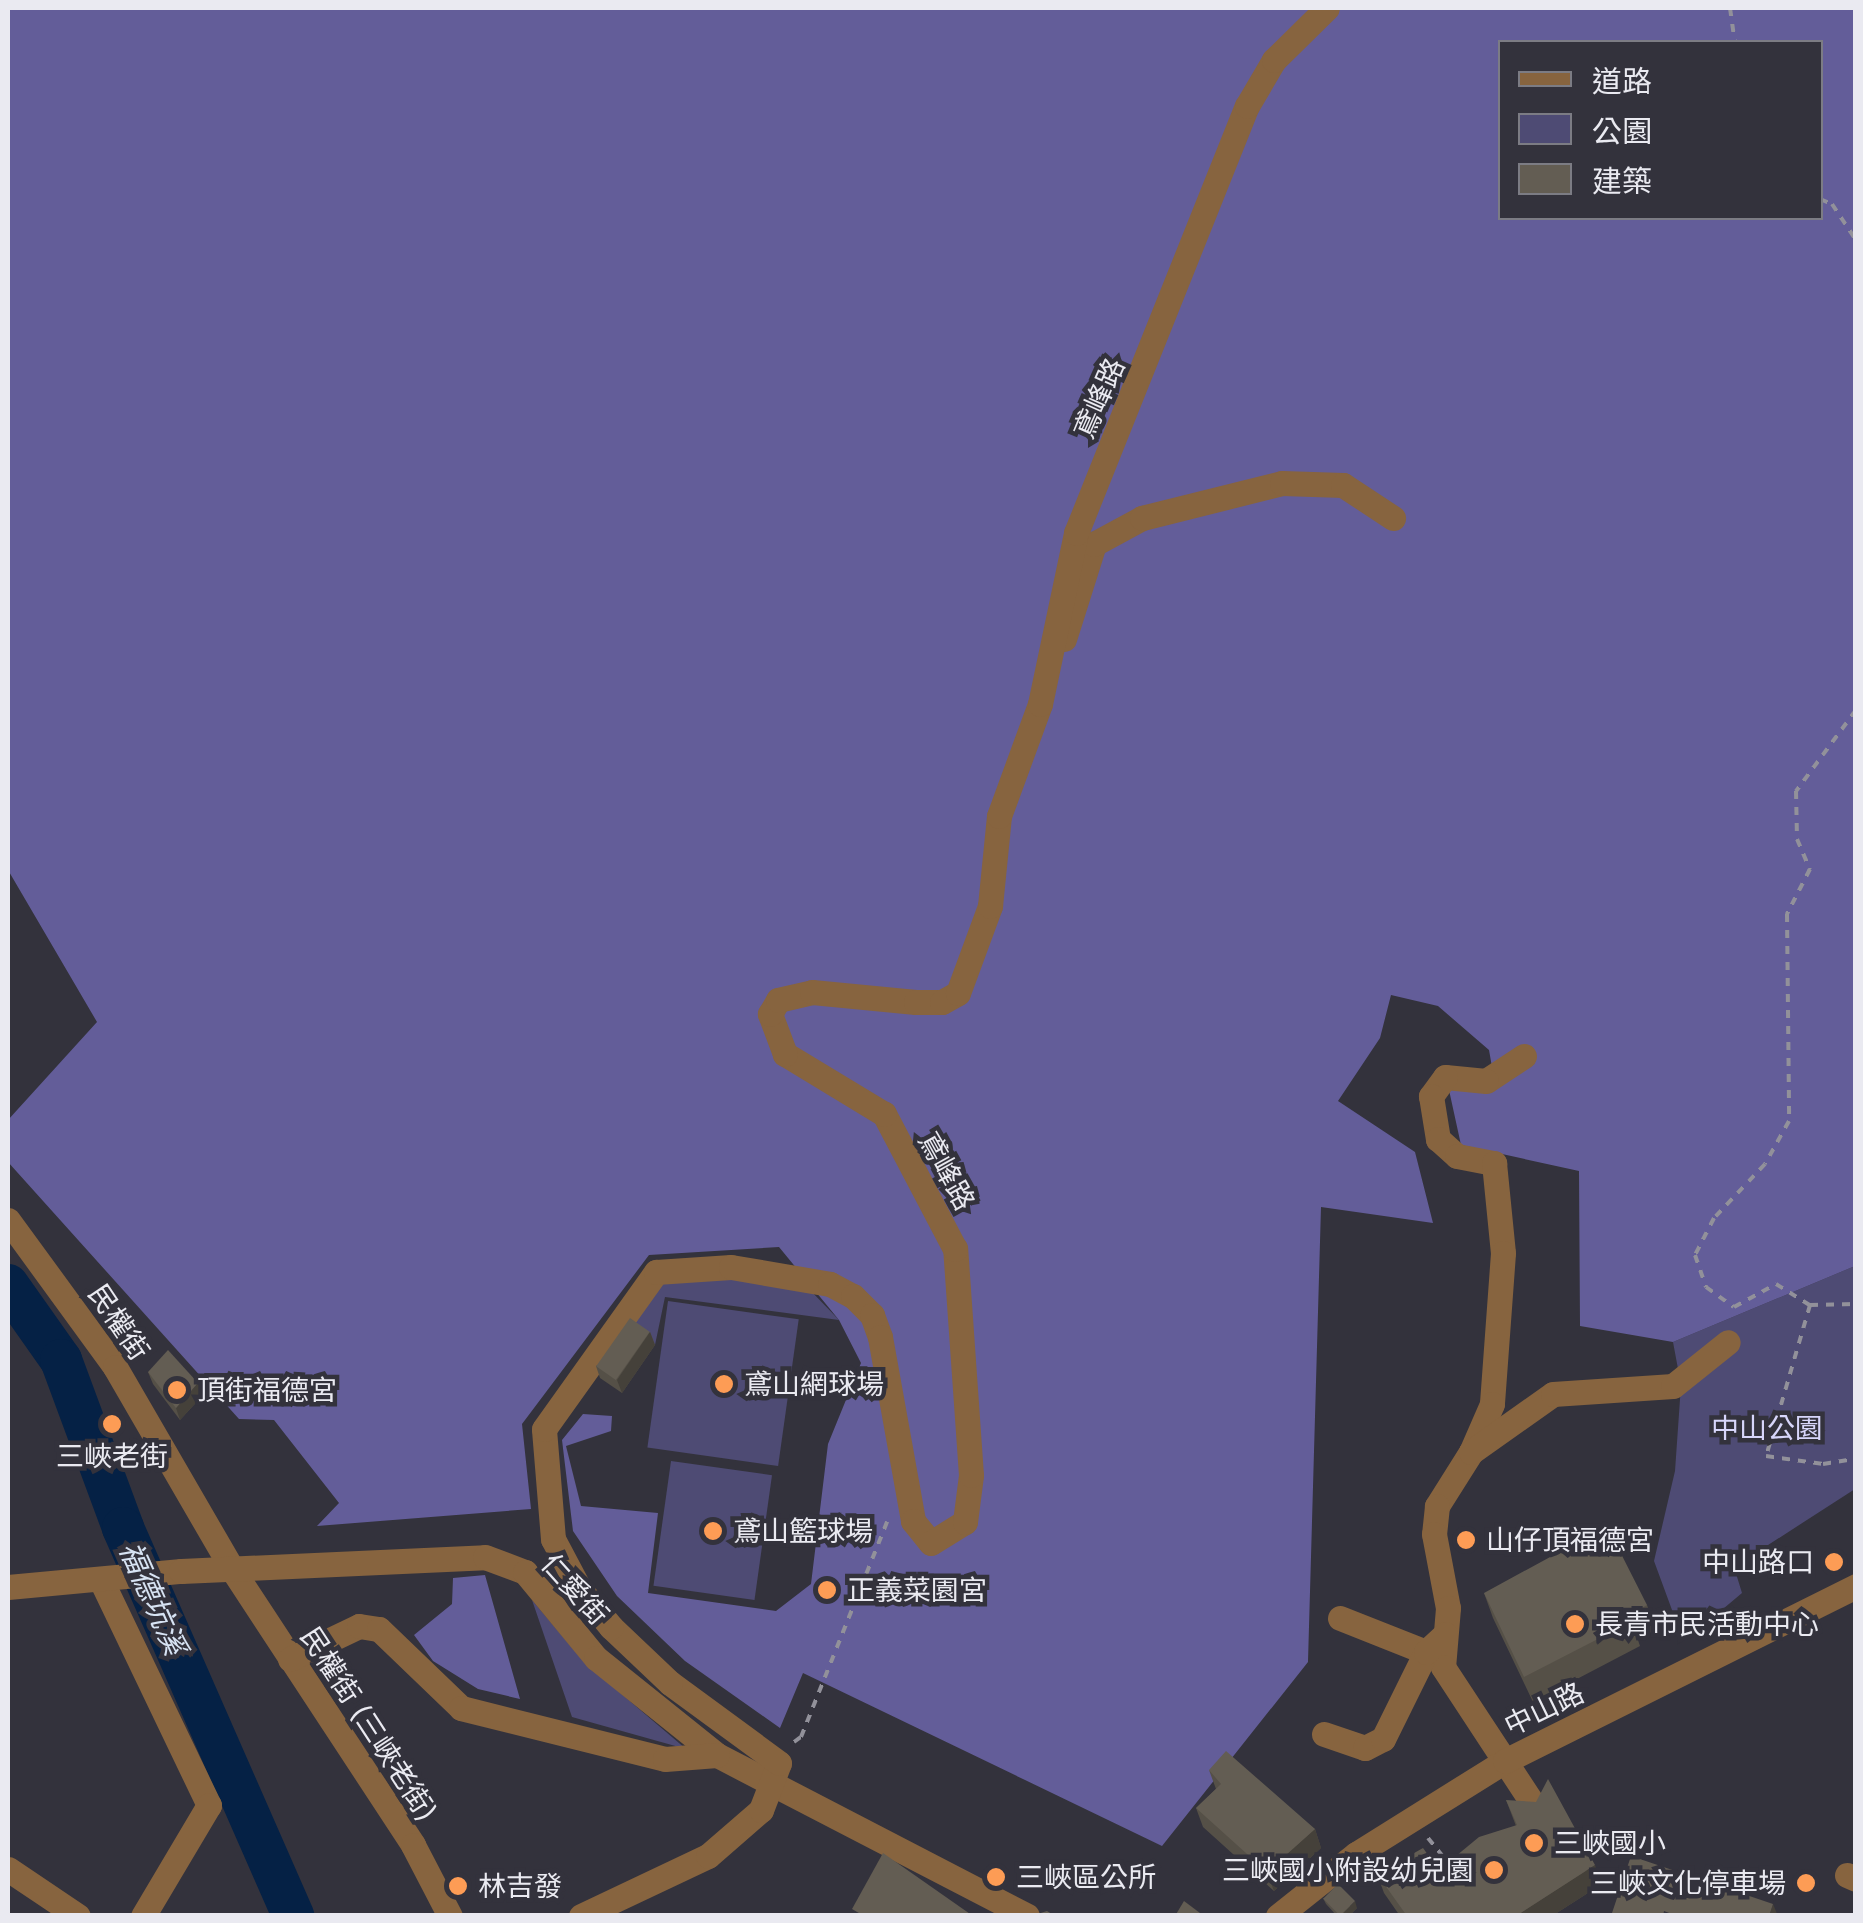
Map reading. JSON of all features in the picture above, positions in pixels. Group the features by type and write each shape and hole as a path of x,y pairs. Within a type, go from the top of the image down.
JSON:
{"street":[{"name":"鳶峰路","path":"771,1784 779,1762 774,1754 670,1683 579,1588 553,1539 544,1429 656,1272 731,1267 830,1284 853,1296 876,1326 913,1521 931,1543 965,1522 971,1474 955,1249 884,1114 785,1054 773,1036 770,1014 778,1000 812,992 916,1002 942,1002 958,993 990,906 999,816 1044,685 1076,533 1247,106 1274,60 1327,8"},
{"path":"1044,685 1080,603 1094,544 1142,518 1282,483 1343,485 1393,518"},
{"path":"1324,1734 1365,1748 1383,1739 1435,1643 1448,1608 1434,1534 1437,1506 1472,1452 1492,1404 1503,1253 1494,1162 1457,1156 1438,1139 1432,1096 1445,1077 1486,1081 1524,1056"},
{"name":"民權街","path":"8,1220 115,1367 232,1569"},
{"path":"1472,1452 1553,1394 1673,1386 1728,1342"},
{"name":"仁愛街","path":"8,1587 181,1571 485,1557 525,1572 596,1658 717,1755 1027,1916"},
{"name":"民權街 (三峽老街)","path":"232,1569 413,1846 450,1916"},
{"path":"108,1579 209,1805 144,1916"},
{"name":"中山路","path":"1278,1916 1412,1818 1504,1762 1856,1586"},
{"path":"1340,1618 1435,1643"},
{"path":"290,1660 359,1626 379,1629 461,1708 665,1758 717,1755"},
{"path":"1435,1643 1443,1667 1535,1807"},
{"path":"581,1916 708,1856 761,1810 771,1784"},
{"path":"8,1869 78,1916"}],"path":[{"path":"1730,8 1735,40"},
{"path":"1823,200 1832,204 1856,240"},
{"path":"1856,710 1796,791 1797,840 1810,869 1787,914 1790,1121 1764,1164 1714,1218 1694,1255 1706,1287 1734,1306 1776,1284 1810,1305 1856,1304"},
{"path":"1810,1305 1766,1456 1823,1464 1856,1459"},
{"path":"801,1737 889,1518"},
{"path":"1412,1818 1450,1866"}],"green space":[{"name":"中山公園","path":"1855,1266 1855,1489 1734,1567 1742,1593 1717,1614 1679,1629 1654,1561 1675,1471 1681,1385 1673,1342"},
{"path":"732,1277 809,1289 839,1320 665,1297 655,1345 630,1328 661,1284"},
{"name":"鳶山網球場","path":"668,1301 799,1319 778,1466 647,1448"},
{"name":"鳶山籃球場","path":"671,1461 772,1475 754,1600 653,1586"},
{"path":"532,1600 584,1662 686,1749 572,1717"}],"shaded area":[{"path":"8,8 1855,8 1855,1266 1673,1342 1580,1326 1579,1171 1461,1145 1449,1090 1496,1090 1489,1050 1438,1006 1391,995 1380,1038 1338,1101 1415,1152 1433,1223 1321,1207 1308,1662 1162,1846 803,1673 780,1728 685,1661 617,1596 573,1531 562,1440 583,1414 612,1416 611,1431 566,1446 581,1506 658,1513 648,1593 776,1611 811,1584 828,1444 861,1363 839,1320 779,1247 649,1255 522,1424 531,1509 317,1526 339,1503 274,1420 239,1419 8,1162 8,1120 97,1022 8,870"},
{"path":"485,1575 520,1699 478,1689 433,1661 414,1635 452,1604 453,1578"}],"building":[{"path":"630,1318 650,1332 616,1380 596,1366"},
{"name":"頂街福德宮","path":"168,1350 198,1383 176,1408 148,1372"},
{"name":"長青市民活動中心","path":"1607,1526 1647,1605 1628,1616 1631,1622 1524,1677 1484,1593"},
{"path":"1226,1751 1315,1829 1267,1872 1196,1808 1221,1784 1209,1770"},
{"path":"1548,1779 1595,1865 1516,1916 1407,1916 1377,1874 1423,1848 1439,1870 1479,1837 1517,1825 1506,1800 1536,1802"},
{"path":"883,1853 973,1916 864,1916 852,1909"},
{"path":"1631,1856 1773,1904 1769,1916 1677,1916 1664,1911 1663,1916 1611,1916"},
{"path":"1338,1884 1355,1901 1340,1916 1323,1899"},
{"path":"1184,1901 1204,1916 1175,1916"}],"waterway":[{"name":"福德坑溪","path":"8,1285 61,1360 123,1528 293,1916"}],"place":[{"name":"鳶山網球場","path":"724,1384"},
{"name":"頂街福德宮","path":"177,1390"},
{"name":"三峽老街","path":"112,1424"},
{"name":"鳶山籃球場","path":"713,1531"},
{"name":"山仔頂福德宮","path":"1466,1540"},
{"name":"中山路口","path":"1834,1562"},
{"name":"正義菜園宮","path":"827,1590"},
{"name":"長青市民活動中心","path":"1575,1624"},
{"name":"三峽國小","path":"1534,1843"},
{"name":"三峽國小附設幼兒園","path":"1494,1870"},
{"name":"三峽區公所","path":"996,1877"},
{"name":"三峽文化停車場","path":"1806,1883"},
{"name":"林吉發","path":"458,1886"}]}
